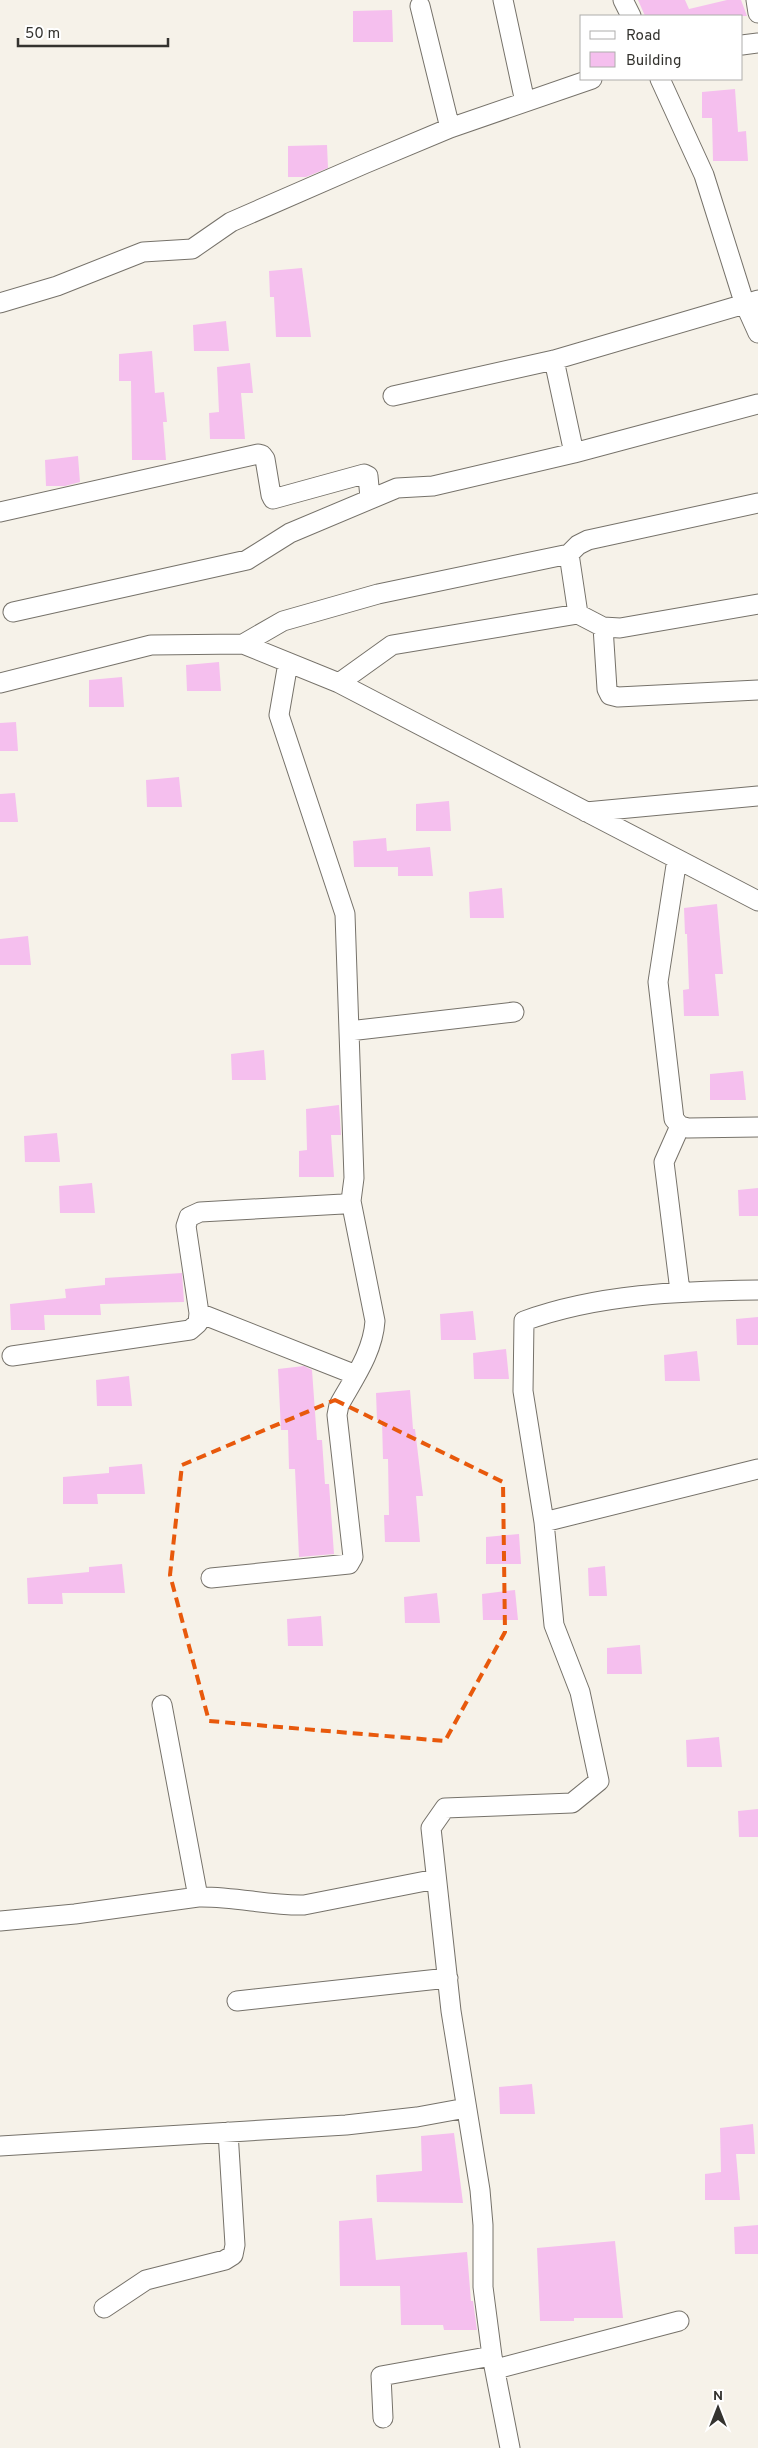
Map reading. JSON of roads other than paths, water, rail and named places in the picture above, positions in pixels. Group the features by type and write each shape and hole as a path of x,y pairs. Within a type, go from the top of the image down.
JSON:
{"street":[{"path":"502,0 525,102"},
{"path":"623,0 630,15"},
{"path":"756,0 758,13"},
{"path":"420,6 450,128"},
{"path":"743,45 758,43"},
{"path":"0,302 39,292 143,252 192,249 231,222 450,128 589,80"},
{"path":"660,80 704,174 751,301 758,333"},
{"path":"393,396 554,360 751,301"},
{"path":"554,360 574,453"},
{"path":"12,612 247,560 290,533 397,488 433,486 574,453 758,404"},
{"path":"0,512 258,454 262,455 265,459 273,499 364,474 368,476 370,498"},
{"path":"243,644 283,621 368,596 569,554 578,544 588,540 758,503"},
{"path":"569,554 578,614"},
{"path":"339,683 392,645 578,614 603,627 620,628 758,604"},
{"path":"603,627 607,689 610,695 618,697 758,690"},
{"path":"0,683 151,645 243,644 339,683 758,902"},
{"path":"211,1578 348,1564 353,1557 338,1415 339,1405 374,1337 375,1321 351,1201 354,1178 345,914 279,715 288,662"},
{"path":"586,812 758,796"},
{"path":"677,859 658,982 658,995 674,1119 680,1126 688,1128 758,1127"},
{"path":"349,1031 514,1012"},
{"path":"680,1126 664,1162 680,1291"},
{"path":"12,1356 190,1330 198,1323 199,1313 186,1226 189,1216 200,1212 343,1204 351,1201"},
{"path":"510,2448 494,2362 483,2287 483,2225 480,2190 466,2108 448,1978 431,1828 445,1808 572,1803 599,1781 580,1692 554,1625 544,1522 523,1391 524,1321 555,1310 680,1291 758,1290"},
{"path":"199,1313 356,1375"},
{"path":"544,1522 758,1469"},
{"path":"162,1704 198,1897"},
{"path":"0,1921 75,1914 214,1896 290,1906 304,1905 436,1879"},
{"path":"238,2001 448,1978"},
{"path":"0,2146 346,2125 417,2117 466,2108"},
{"path":"104,2308 146,2280 225,2260 233,2254 235,2245 228,2132"},
{"path":"383,2418 381,2376 494,2362 679,2320"}]}
